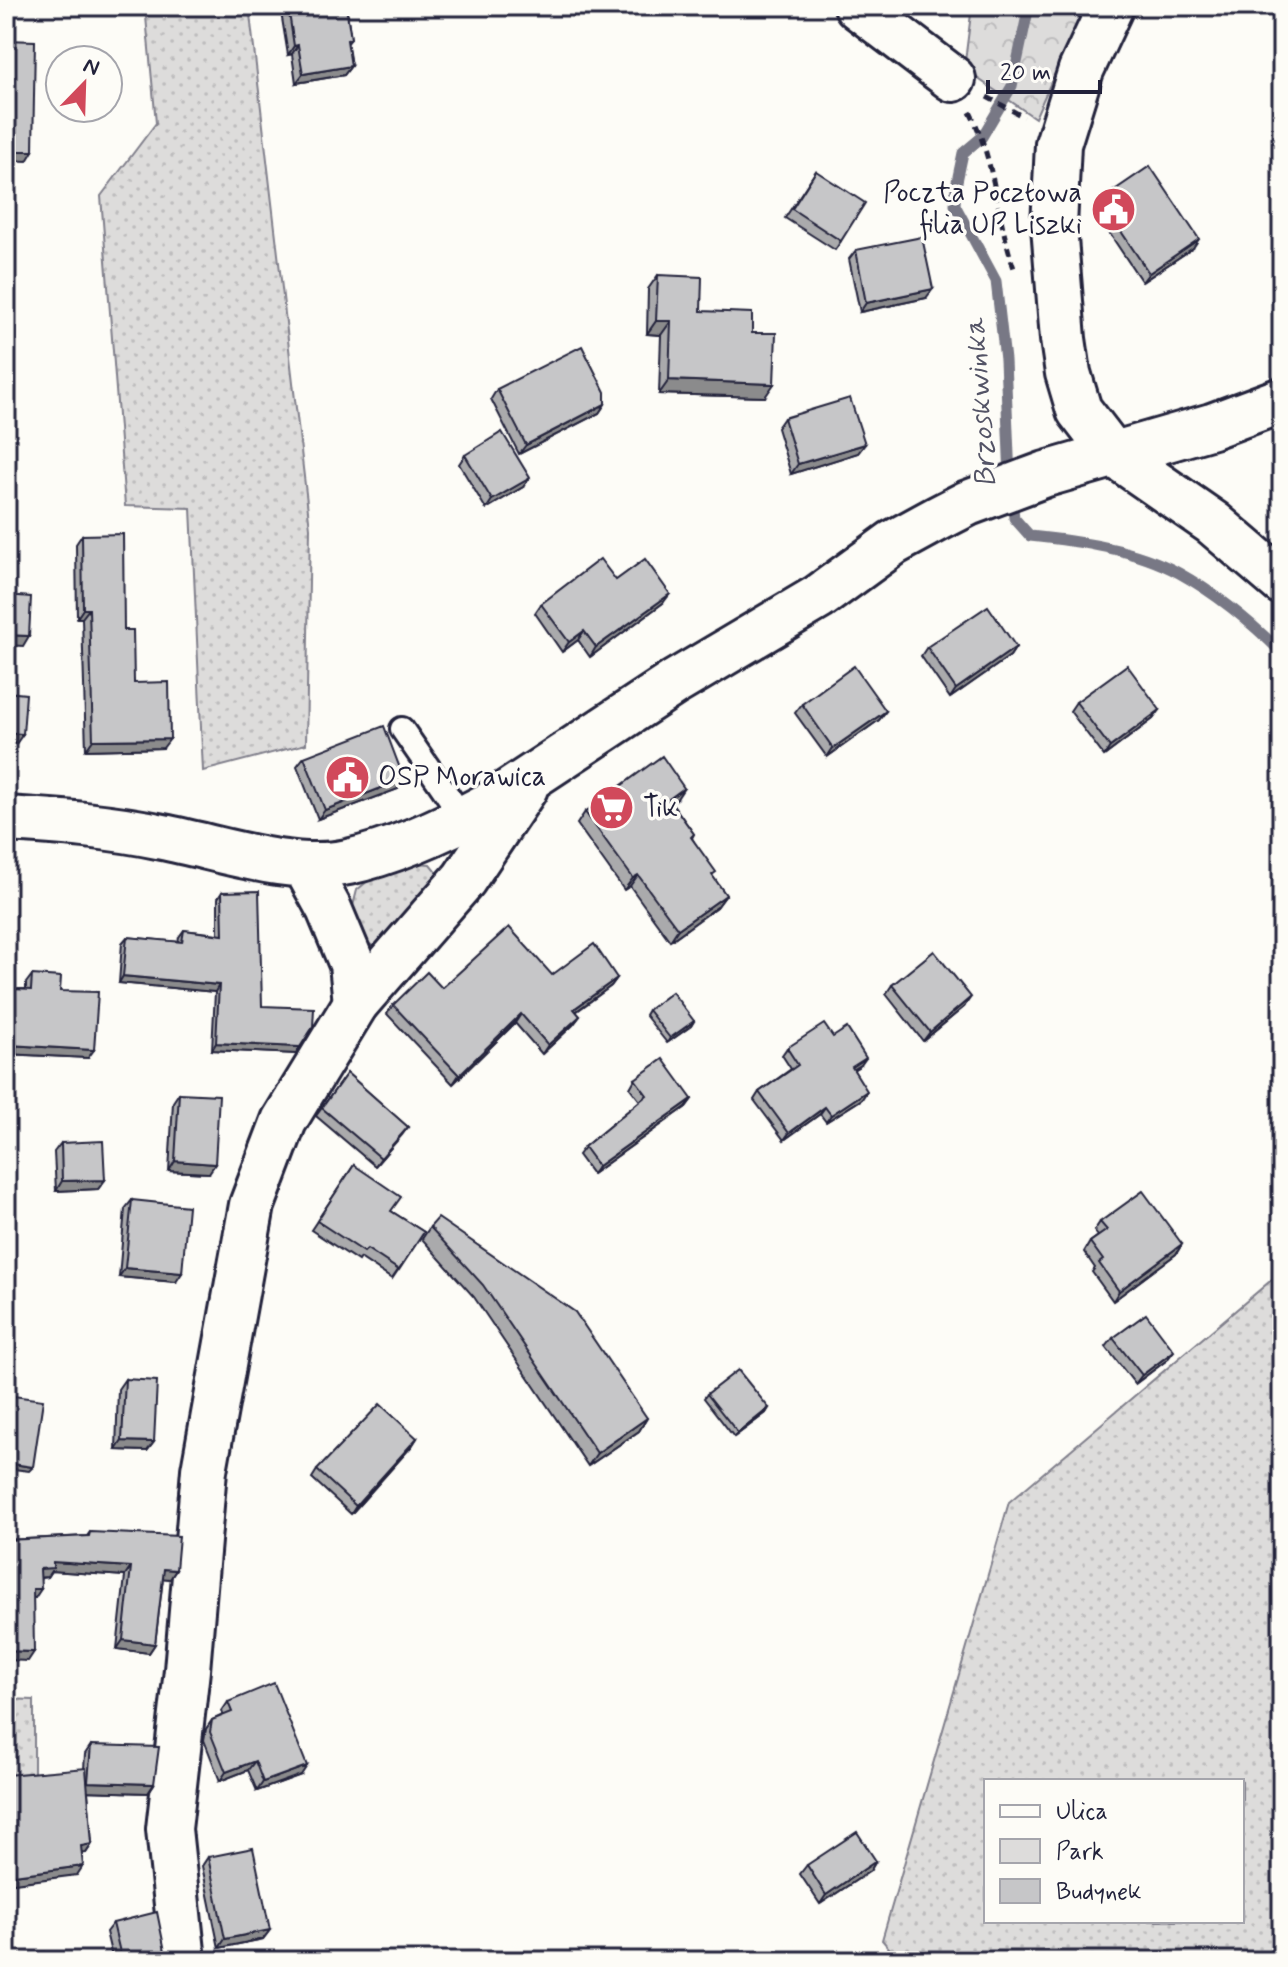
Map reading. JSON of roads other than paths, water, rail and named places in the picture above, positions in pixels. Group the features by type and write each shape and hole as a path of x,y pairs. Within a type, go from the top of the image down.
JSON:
{"street":[{"path":"857,6 968,88"},
{"path":"1111,6 1081,70 1060,136 1054,226 1068,373 1079,410 1112,453 1213,523 1282,582"},
{"path":"6,819 109,827 305,865 347,862 385,850 464,819 489,805 674,683 819,597 893,543 968,503 1046,474 1212,426 1282,400"},
{"path":"183,1961 169,1829 187,1670 204,1470 252,1205 284,1121 356,1003 464,879 536,773"},
{"path":"305,865 329,909 352,964 356,1003"}],"lane":[{"path":"402,729 464,819"}],"waterway":[{"name":"Brzoskwinka","path":"1010,479 1005,360 996,281 955,205 963,153 982,137 1012,86 1029,6"},
{"name":"Brzoskwinka","path":"1012,496 1014,518 1030,536 1106,547 1162,565 1220,600 1282,653"}],"place":[{"name":"Poczta Pocztowa filia UP Liszki","path":"1113,209"},
{"name":"OSP Morawica","path":"347,777"},
{"name":"Tik","path":"612,808"}]}
